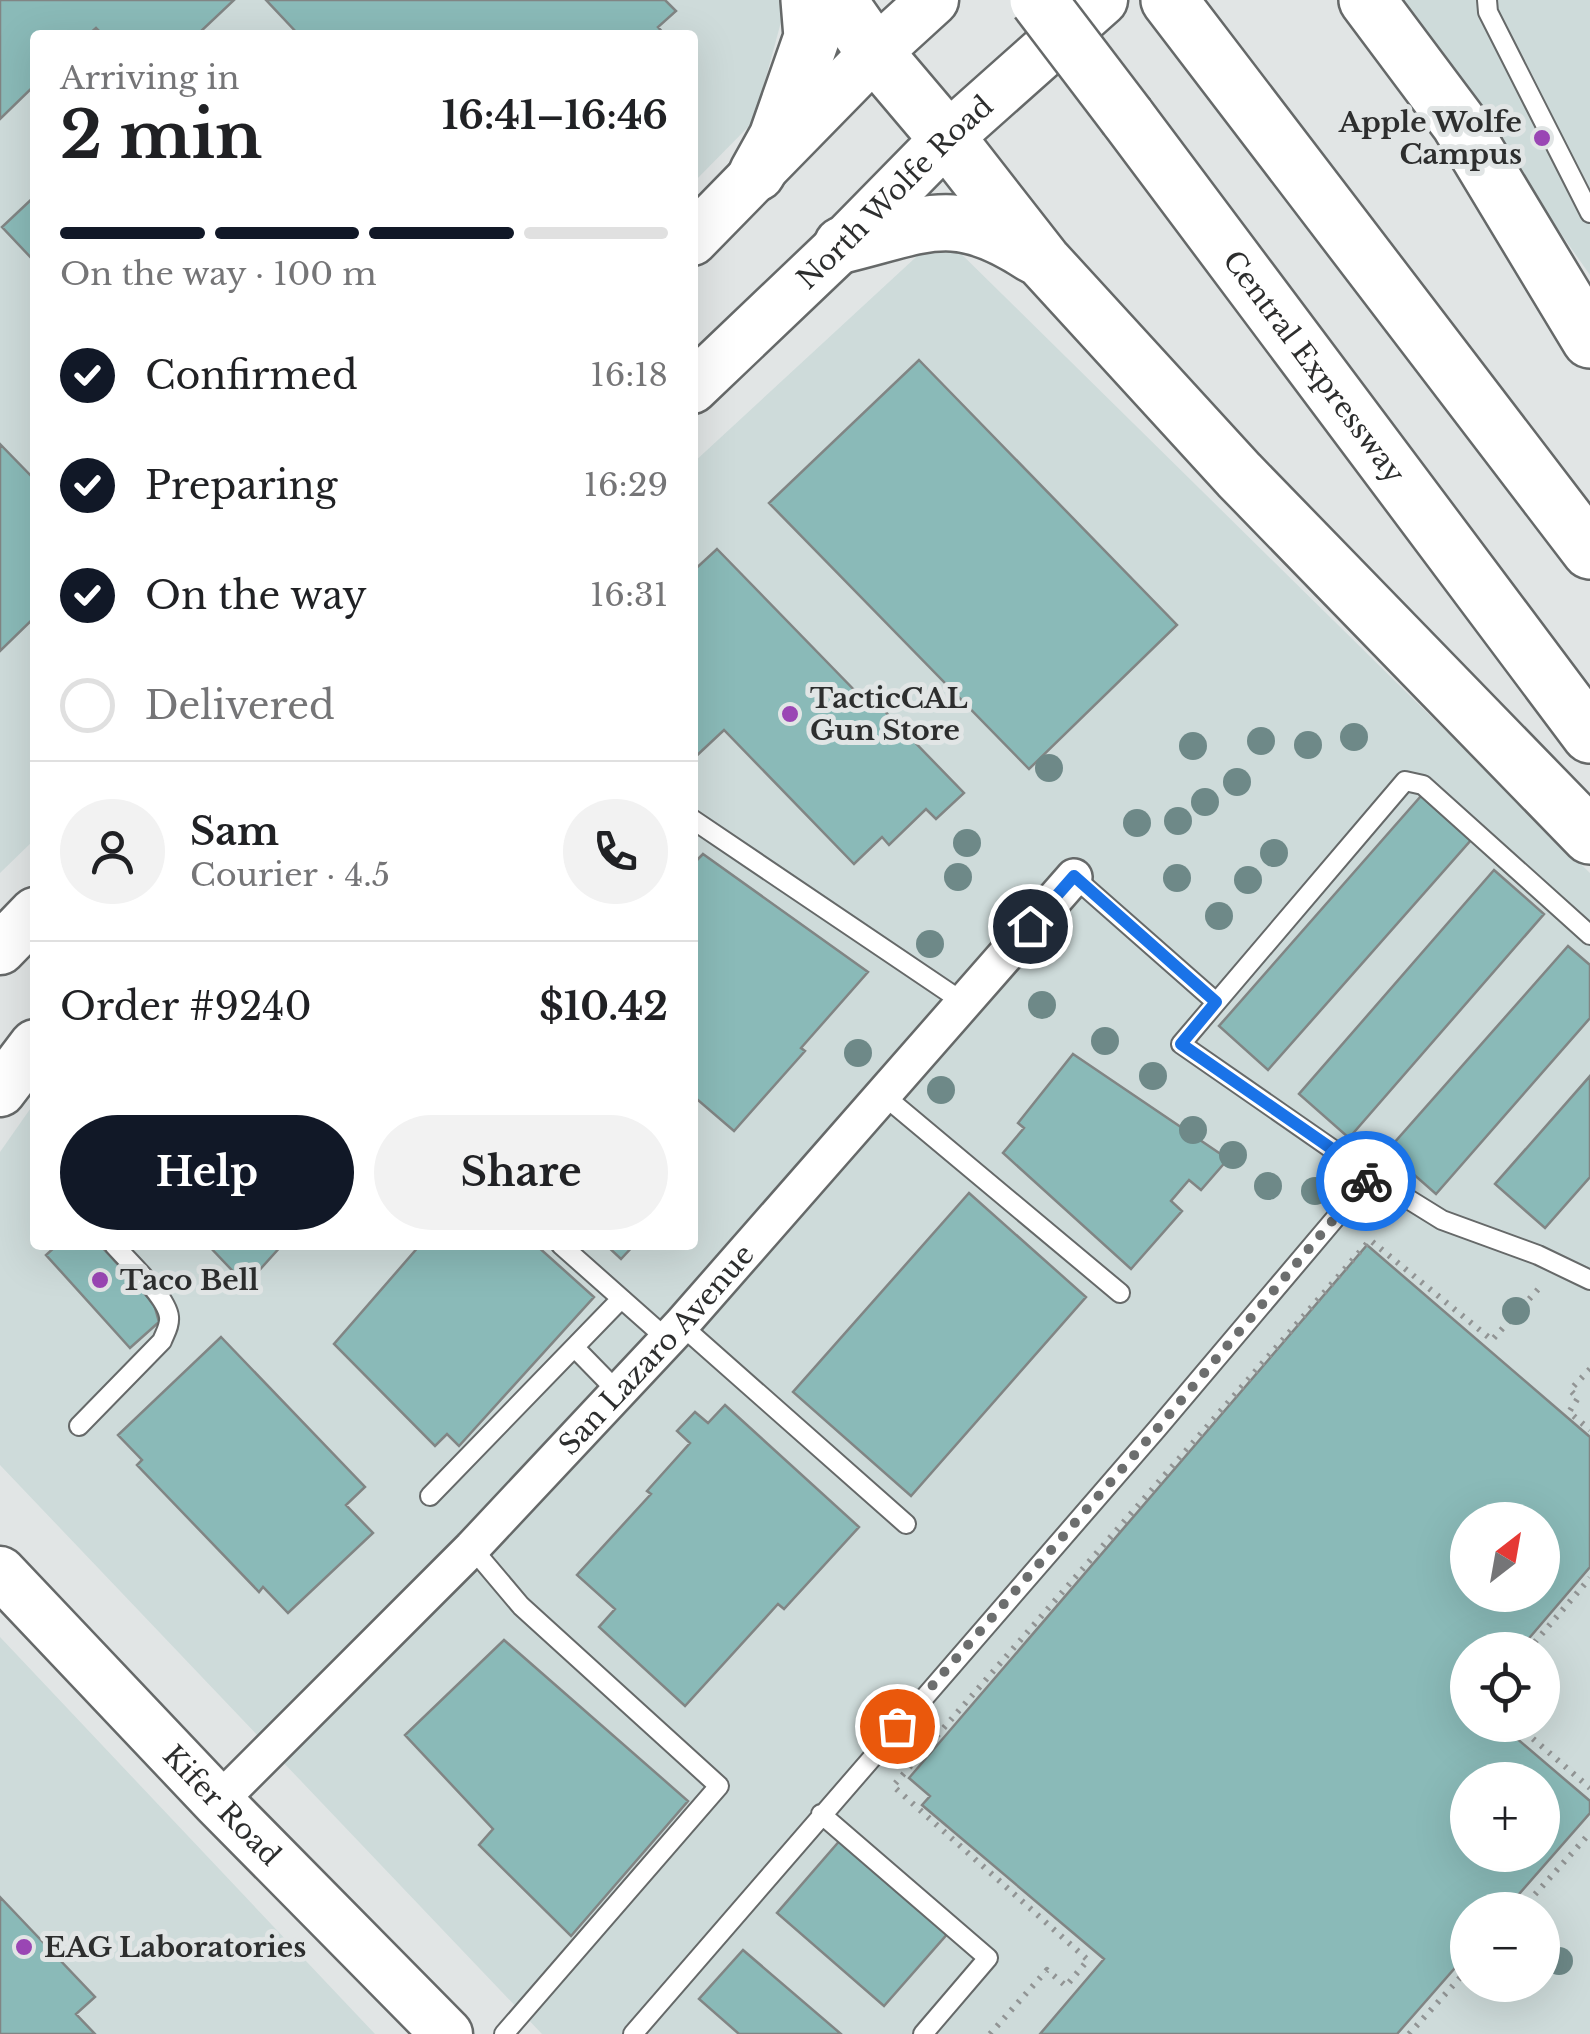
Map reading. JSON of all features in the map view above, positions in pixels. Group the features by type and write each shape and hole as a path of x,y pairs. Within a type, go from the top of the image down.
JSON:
{"highway":[{"path":"757,173 778,137 812,37 809,0"},
{"path":"838,0 875,54 1043,261 1239,475 1590,836"},
{"name":"Central Expressway","path":"1038,0 1590,735"},
{"path":"1169,0 1590,551"},
{"path":"1374,7 1458,123 1590,340"},
{"path":"842,245 932,222 966,222 1000,234 1043,261"}],"main road":[{"path":"698,234 933,0"},
{"name":"North Wolfe Road","path":"698,382 947,138 1102,0"},
{"path":"0,949 30,918"},
{"path":"0,1091 30,1052"},
{"name":"Kifer Road","path":"0,1572 218,1802 447,2034"}],"street":[{"name":"San Lazaro Avenue","path":"218,1802 472,1548 674,1332 1074,876"}],"lane":[{"path":"1488,0 1488,12 1590,214"},
{"path":"1590,935 1423,785 1404,781 1181,1044 1371,1176 1442,1220 1561,1264 1590,1280"},
{"path":"698,823 963,1002"},
{"path":"1074,876 1216,1002"},
{"path":"882,1094 1120,1293"},
{"path":"633,2034 1371,1176"},
{"path":"79,1426 162,1340 168,1327 169,1314 163,1302 118,1250"},
{"path":"566,1250 620,1300 674,1332 906,1524"},
{"path":"430,1496 620,1300"},
{"path":"575,1348 617,1391"},
{"path":"472,1548 521,1606 718,1786 504,2034"},
{"path":"821,1814 988,1958 923,2034"}],"path":[{"path":"990,2034 1047,1970 1066,1986 1088,1960 893,1786 1370,1240 1492,1340 1561,1264"},
{"path":"1590,1369 1570,1390 1578,1398 1568,1412 1590,1430"},
{"path":"1544,1632 1590,1578"},
{"path":"1537,1742 1590,1788"},
{"path":"1536,1892 1590,1833"},
{"path":"1409,2034 1450,1989"}],"shaded area":[{"path":"0,0 787,0 754,121 698,178 698,30 30,30 30,844 0,873"},
{"name":"Apple Wolfe Campus","path":"1397,0 1590,0 1590,275"},
{"path":"941,234 1590,873 1590,2034 542,2034 0,1465 0,1152 30,1109 30,1250 698,1250 698,458"},
{"path":"0,1637 375,2034 0,2034"}],"building":[{"path":"0,0 234,0 202,30 30,30 30,90 0,119"},
{"path":"266,0 665,0 676,11 658,27 661,30 294,30"},
{"path":"30,201 30,257 2,227"},
{"path":"919,360 1177,625 1029,769 769,503"},
{"path":"0,444 30,475 30,622 0,651"},
{"name":"TacticCAL Gun Store","path":"717,549 863,699 868,694 964,793 936,819 926,809 889,845 882,837 854,864 724,730 698,754 698,566"},
{"path":"1421,796 1471,840 1268,1070 1219,1026"},
{"path":"703,854 868,972 734,1131 698,1100 698,859"},
{"path":"1494,870 1544,914 1349,1138 1299,1094"},
{"path":"1568,946 1590,965 1590,1018 1436,1194 1387,1151"},
{"path":"1073,1054 1228,1159 1201,1190 1189,1180 1171,1201 1182,1211 1131,1269 1003,1153 1024,1128 1018,1123"},
{"path":"1590,1076 1590,1177 1545,1228 1495,1184"},
{"path":"969,1193 1086,1297 911,1496 793,1392"},
{"path":"1367,1245 1590,1437 1590,1567 1560,1602 1560,1502 1450,1502 1450,1612 1552,1612 1534,1632 1450,1632 1450,1742 1521,1742 1544,1762 1450,1762 1450,1872 1538,1872 1521,1892 1450,1892 1450,1974 1397,2034 1040,2034 1104,1959 922,1805 930,1796 909,1778"},
{"name":"Taco Bell","path":"52,1250 105,1250 154,1304 159,1322 130,1348 46,1255"},
{"path":"213,1250 278,1250 246,1285"},
{"path":"416,1250 542,1250 594,1297 459,1446 447,1434 435,1446 334,1344"},
{"path":"611,1250 629,1250 621,1259"},
{"path":"221,1337 365,1487 346,1505 373,1533 288,1613 263,1587 259,1592 137,1465 142,1460 118,1435"},
{"path":"725,1405 859,1527 784,1609 778,1604 685,1706 599,1627 615,1609 577,1575 651,1494 647,1491 690,1443 677,1431 695,1412 708,1423"},
{"path":"504,1640 688,1801 571,1936 479,1845 493,1829 405,1735"},
{"path":"1560,1775 1590,1801 1590,1813 1560,1847"},
{"path":"842,1838 949,1932 884,2006 777,1913"},
{"name":"EAG Laboratories","path":"0,1897 95,1997 76,2014 95,2034 0,2034"},
{"path":"743,1950 841,2034 739,2034 699,1999"}],"way so far":[{"path":"897,1726 1157,1429 1366,1181"}],"place":[{"name":"Apple Wolfe Campus","path":"1542,138"},
{"name":"TacticCAL Gun Store","path":"790,714"},
{"name":"Taco Bell","path":"100,1280"},
{"name":"EAG Laboratories","path":"24,1947"}],"route":[{"path":"1030,926 1074,876 1216,1002 1181,1044 1371,1176 1366,1181"}]}
